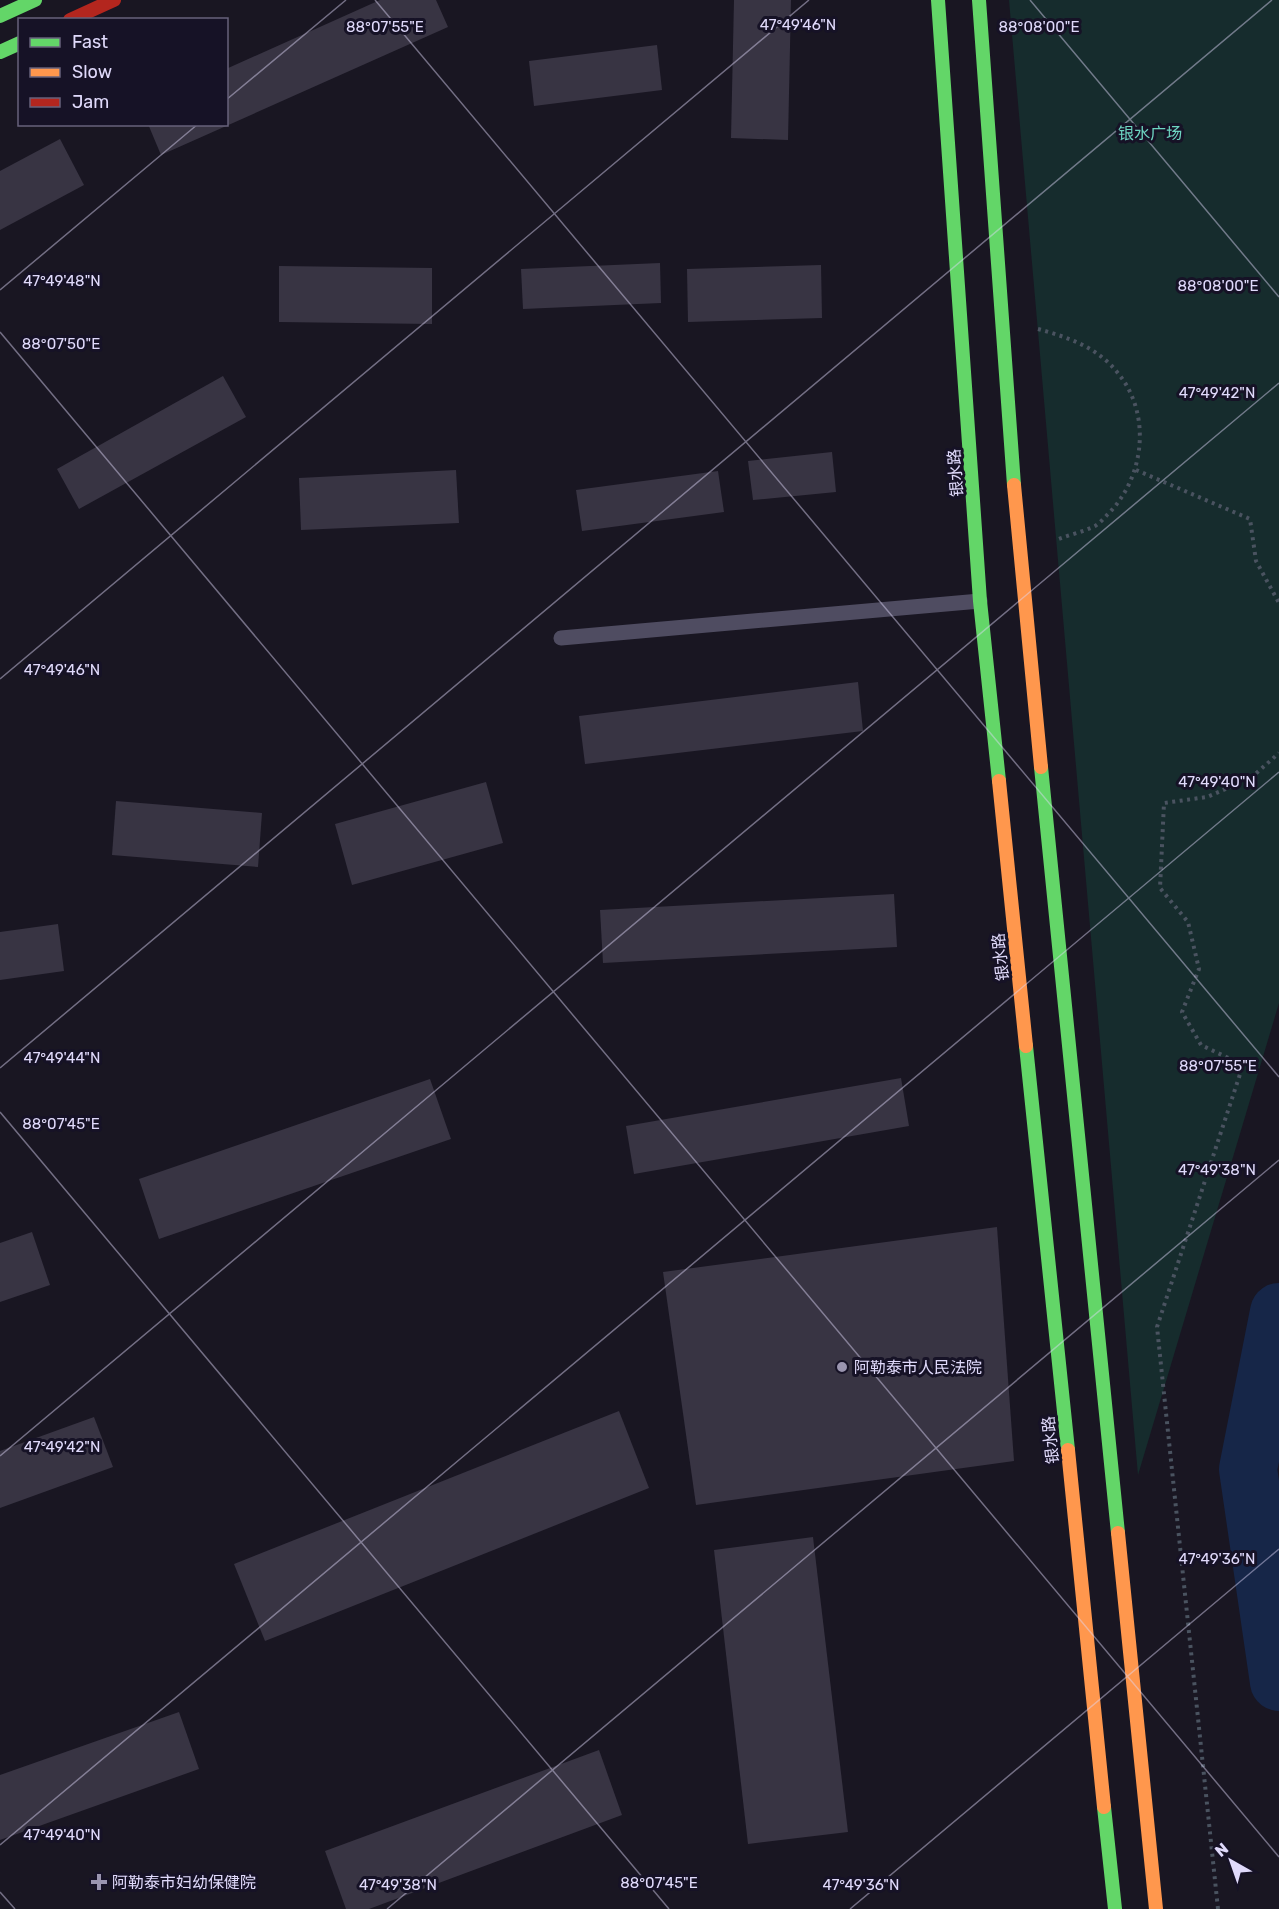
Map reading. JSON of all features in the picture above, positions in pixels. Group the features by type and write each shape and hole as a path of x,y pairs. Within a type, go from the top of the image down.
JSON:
{"main road":[{"path":"0,16 35,0"},
{"path":"74,18 114,0"},
{"name":"银水路","path":"938,0 980,601 1115,1909"},
{"path":"979,0 1018,541 1156,1909"},
{"path":"0,52 18,44"}],"lane":[{"path":"561,638 980,601"}],"path":[{"path":"1038,329 1061,335 1093,349 1118,372 1135,402 1141,436 1136,470 1121,501 1096,525 1056,540"},
{"path":"1136,470 1250,519 1256,561 1279,603"},
{"path":"1218,1909 1157,1327 1243,1065 1201,1045 1182,1012 1199,969 1188,922 1160,888 1164,802 1207,797 1251,778 1279,753"}],"green space":[{"name":"银水广场","path":"1009,0 1279,0 1279,1003 1138,1475"}],"building":[{"path":"380,0 436,0 448,27 228,125 228,68"},
{"path":"734,0 791,0 788,140 731,138"},
{"path":"657,45 662,90 534,106 529,61"},
{"path":"149,126 226,126 161,155"},
{"path":"60,139 84,185 0,230 0,171"},
{"path":"660,263 661,303 523,309 521,269"},
{"path":"821,265 822,318 688,322 687,269"},
{"path":"279,266 432,268 432,324 279,322"},
{"path":"223,376 246,417 79,509 57,469"},
{"path":"832,452 836,492 753,500 748,461"},
{"path":"456,470 459,523 301,530 299,478"},
{"path":"718,471 724,512 582,531 576,490"},
{"path":"858,682 863,731 585,764 579,716"},
{"path":"486,782 503,843 352,885 335,824"},
{"path":"116,801 262,813 258,867 112,855"},
{"path":"894,894 897,947 603,963 600,910"},
{"path":"58,924 64,971 0,980 0,932"},
{"path":"901,1078 909,1126 634,1174 626,1126"},
{"path":"430,1079 451,1139 159,1239 139,1179"},
{"name":"阿勒泰市人民法院","path":"997,1227 1014,1461 696,1505 663,1272"},
{"path":"32,1232 50,1285 0,1302 0,1243"},
{"path":"619,1411 649,1488 265,1641 234,1564"},
{"path":"94,1417 113,1467 0,1508 0,1451"},
{"path":"813,1537 848,1832 748,1844 714,1550"},
{"path":"179,1712 199,1769 0,1840 0,1775"},
{"path":"599,1750 622,1815 369,1909 346,1909 325,1851"}],"waterway":[{"path":"1279,1312 1248,1469 1279,1682"}],"traffic: fast":[{"path":"0,16 35,0"},
{"path":"938,0 980,601 999,781"},
{"path":"979,0 1014,485"},
{"path":"0,52 18,44"},
{"path":"1041,767 1118,1533"},
{"path":"1026,1046 1068,1450"},
{"path":"1104,1807 1115,1909"}],"traffic: slow":[{"path":"1014,485 1041,767"},
{"path":"999,781 1026,1046"},
{"path":"1068,1450 1104,1807"},
{"path":"1118,1533 1156,1909"}],"traffic: jam":[{"path":"74,18 114,0"}],"place":[{"name":"阿勒泰市人民法院","path":"842,1367"},
{"name":"阿勒泰市妇幼保健院","path":"99,1882"}]}
